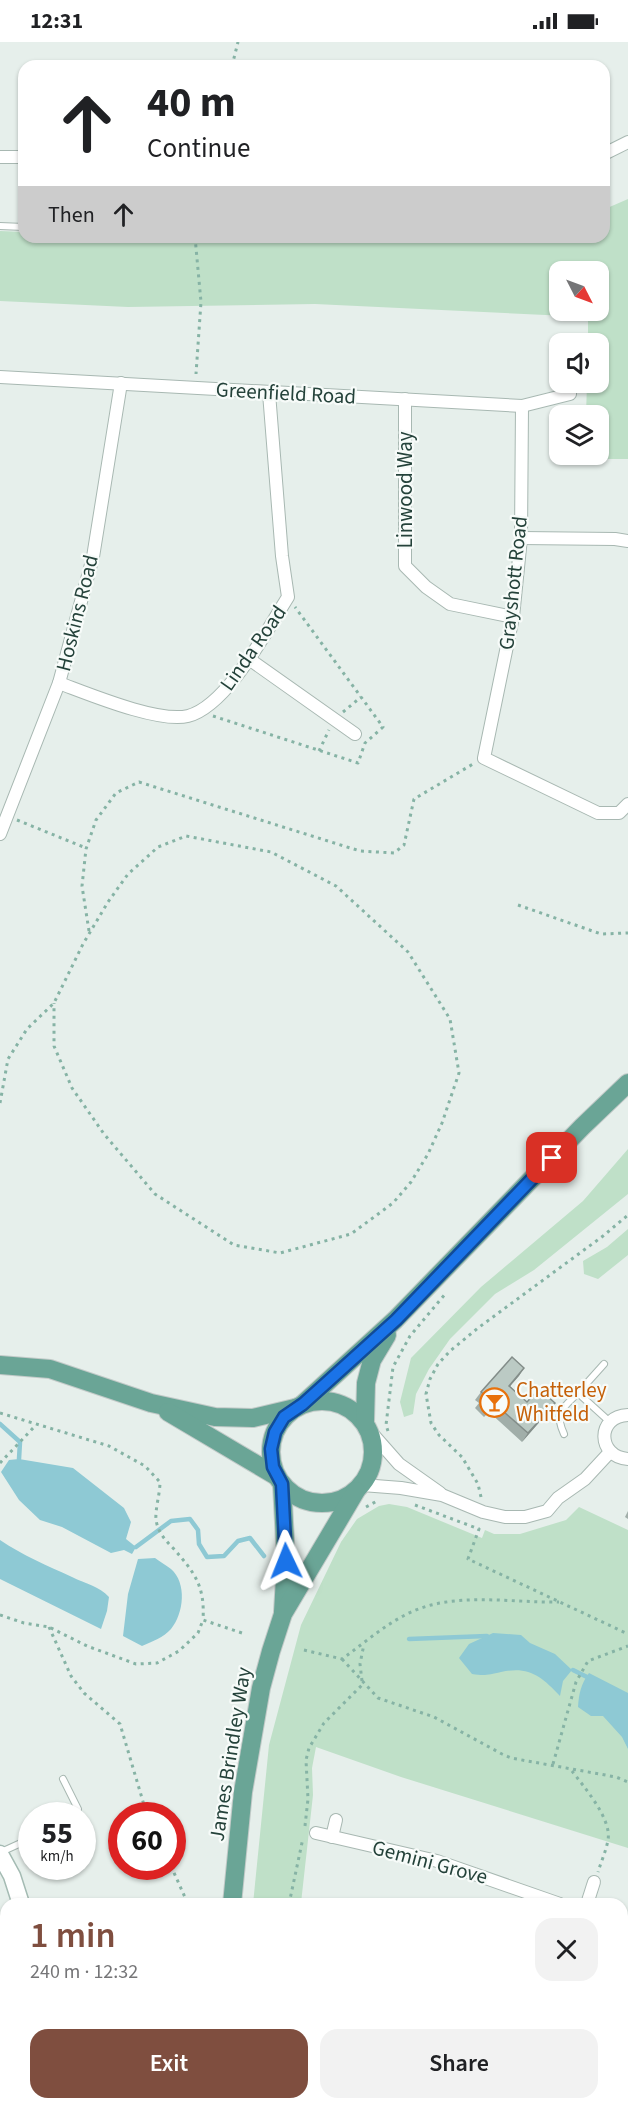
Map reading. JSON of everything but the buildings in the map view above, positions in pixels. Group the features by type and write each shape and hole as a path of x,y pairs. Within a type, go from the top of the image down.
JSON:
{"main road":[{"path":"279,1480 273,1467 271,1449 275,1432 284,1417 396,1320 628,1083"},
{"path":"151,1403 279,1480 298,1498 316,1503 327,1503 345,1498 359,1488 372,1466 374,1448 367,1426 366,1383 372,1360 396,1320"},
{"path":"0,1365 50,1369 151,1403 215,1417 254,1418 319,1400 339,1403 354,1411 367,1426"},
{"name":"James Brindley Way","path":"233,1898 243,1792 261,1688 283,1614 286,1561 279,1480"},
{"name":"James Brindley Way","path":"283,1614 359,1488"}],"street":[{"path":"610,151 628,142"},
{"path":"0,157 18,157"},
{"name":"Greenfield Road","path":"0,377 522,406 570,394"},
{"name":"Hoskins Road","path":"0,834 3,815 59,683 93,557 121,383"},
{"name":"Linda Road","path":"59,683 107,702 157,715 188,716 215,702 249,658 288,597 282,556 269,393"},
{"name":"Linwood Way","path":"405,399 405,566 426,587 450,604 513,617"},
{"name":"Grayshott Road","path":"484,758 513,617 521,538 522,406"},
{"path":"521,538 628,541"},
{"path":"249,658 355,734"},
{"path":"484,758 598,813 619,813 628,804"},
{"path":"628,1415 617,1416 610,1422 604,1436 605,1444 610,1452 617,1457 628,1459"},
{"path":"367,1426 399,1464 442,1495"},
{"path":"359,1488 401,1488 442,1495 483,1512 505,1517 525,1517 547,1511 558,1498 585,1479 610,1452"},
{"path":"332,1837 336,1820"},
{"name":"Gemini Grove","path":"316,1833 437,1861 543,1898"},
{"path":"0,1853 12,1876 19,1898"},
{"path":"589,1898 594,1882"}],"lane":[{"path":"0,226 18,227"},
{"path":"564,1434 559,1422 560,1411 604,1364"},
{"path":"578,1393 610,1422"},
{"path":"63,1779 74,1802"},
{"path":"0,1853 18,1845"}],"path":[{"path":"234,60 238,42"},
{"path":"195,388 201,302 196,243"},
{"path":"319,751 334,719 362,697"},
{"path":"89,933 82,886 86,849 96,820 116,793 139,782 360,851 394,853 404,845 414,800 484,758"},
{"path":"3,815 86,849"},
{"path":"0,1103 8,1059 27,1029 54,1004 89,933 128,874 159,847 186,836 271,852 336,886 408,952 450,1019 459,1072 442,1123 428,1154 411,1182 393,1203 351,1234 280,1254 234,1245 155,1194 104,1134 72,1088 54,1046 54,1004"},
{"path":"518,905 602,934 628,933"},
{"path":"472,1496 481,1499 478,1484 462,1457 439,1435 431,1423 426,1394 438,1364 477,1328 603,1236 628,1215"},
{"path":"390,1435 386,1425 393,1367 410,1336 447,1292"},
{"path":"0,1413 108,1446 145,1466 160,1482 156,1519 161,1535 198,1582 204,1600 203,1620 198,1634 179,1651 157,1663 135,1664 87,1646 49,1627 24,1623 0,1615"},
{"path":"0,1463 36,1425"},
{"path":"357,1513 377,1500 384,1500"},
{"path":"415,1505 479,1529 468,1559 628,1634"},
{"path":"342,1659 408,1613 438,1604 471,1600 561,1602"},
{"path":"203,1620 245,1634"},
{"path":"49,1627 72,1677 84,1694 120,1724 143,1802"},
{"path":"363,1682 360,1664 364,1644"},
{"path":"553,1764 576,1682 588,1660 628,1647"},
{"path":"304,1650 342,1659 378,1698 435,1717 511,1758 553,1764 616,1777 628,1782"},
{"path":"290,1898 305,1832 308,1799 306,1760 309,1748 324,1723 363,1682"},
{"path":"571,1769 590,1794 607,1824 608,1839 594,1882"},
{"path":"177,1880 185,1898"}],"green space":[{"path":"628,199 628,459 609,459 609,405 586,405 587,393 609,393 609,333 588,333 588,321 609,321 609,261 549,261 549,315 315,304 128,307 0,301 0,231 18,232 18,243 610,243 610,207"},
{"path":"628,1149 628,1194 534,1270 495,1294 450,1339 429,1369 416,1394 413,1414 404,1417 400,1402 411,1358 481,1287 583,1201"},
{"path":"628,1229 628,1255 598,1279 584,1274 583,1261 607,1247"},
{"path":"389,1504 407,1507 482,1538 485,1530 494,1534 520,1534 566,1520 579,1507 628,1530 628,1848 401,1777 316,1747 312,1768 313,1795 302,1898 254,1898 269,1745 301,1625 341,1542 357,1519 379,1506"}],"water":[{"path":"19,1459 73,1468 124,1508 131,1522 126,1539 136,1547 132,1554 124,1550 111,1553 62,1527 40,1520 19,1500 1,1472 9,1460"},
{"path":"0,1540 105,1593 109,1597 101,1629 0,1579"},
{"path":"155,1558 171,1569 180,1582 181,1607 171,1629 161,1637 142,1646 123,1636 128,1594 138,1559"},
{"path":"493,1633 521,1635 530,1643 555,1654 572,1670 563,1681 560,1696 534,1674 519,1670 486,1675 472,1674 459,1658 469,1644"},
{"path":"589,1673 628,1693 628,1749 622,1737 603,1716 591,1716 578,1707 581,1689"}],"waterway":[{"path":"0,1424 20,1442 19,1459"},
{"path":"136,1547 171,1521 190,1519 198,1530 199,1544 207,1557 224,1556 238,1541 250,1538 264,1556"},
{"path":"409,1639 487,1636"},
{"path":"573,1670 587,1677"}],"place":[{"name":"Chatterley Whitfeld","path":"495,1402"}],"route":[{"path":"286,1561 282,1484 273,1467 271,1449 275,1432 284,1417 303,1404 396,1320 552,1158"}]}
